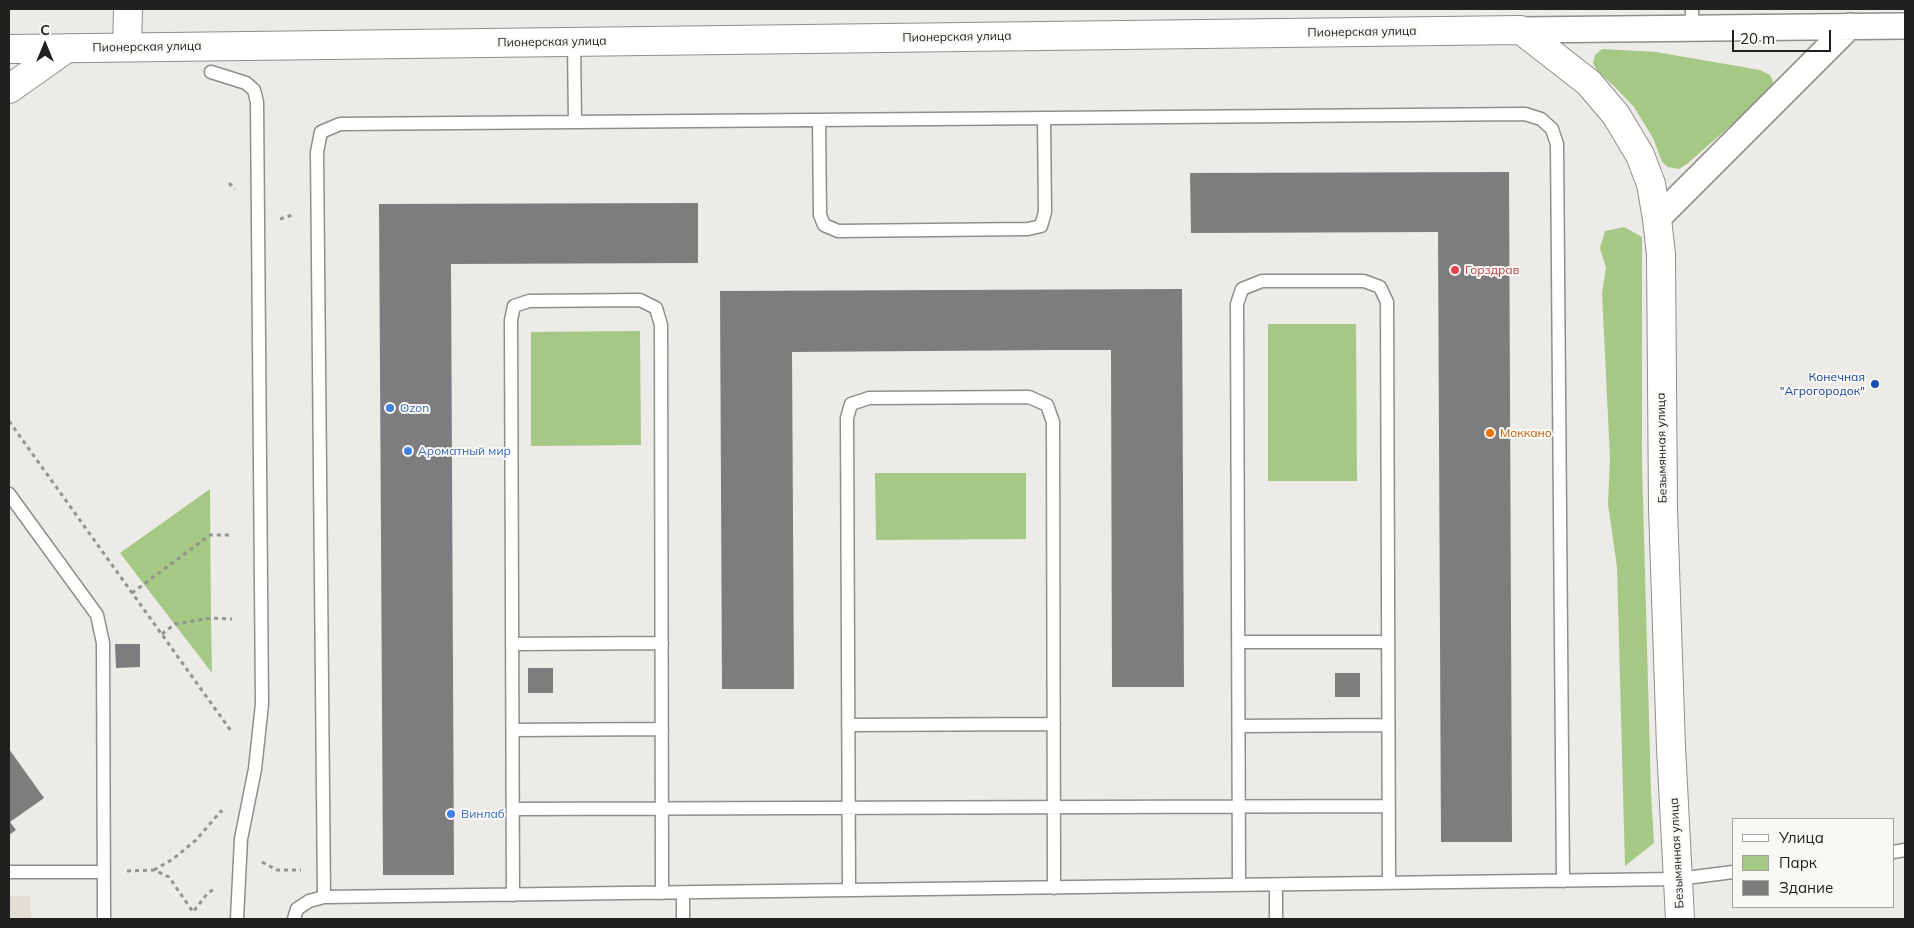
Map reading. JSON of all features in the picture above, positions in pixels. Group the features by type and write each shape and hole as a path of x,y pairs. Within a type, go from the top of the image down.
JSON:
{"street":[{"path":"127,47 128,9"},
{"name":"Пионерская улица","path":"9,49 1520,30 1692,19 1850,26 1905,26"},
{"path":"1657,219 1850,26"},
{"name":"Безымянная улица","path":"1520,30 1589,83 1616,115 1640,154 1651,184 1660,254 1663,508 1671,747 1680,919"},
{"path":"9,89 67,48"}],"lane":[{"path":"574,42 575,122"},
{"path":"211,72 246,83 254,90 257,102 262,704 255,769 241,839 237,919"},
{"path":"324,898 317,152 321,132 340,124 1525,114 1541,119 1552,129 1557,144 1564,881"},
{"path":"819,120 820,215 824,225 838,231 1028,229 1040,226 1045,212 1044,118"},
{"path":"1239,885 1237,304 1242,289 1262,280 1364,280 1380,287 1387,302 1388,883"},
{"path":"513,895 511,320 514,306 529,301 640,300 656,308 661,326 662,893"},
{"path":"849,890 847,418 851,404 869,398 1029,397 1047,405 1053,422 1054,888"},
{"path":"9,494 97,615 102,643 104,919"},
{"path":"1238,642 1388,642"},
{"path":"512,644 662,643"},
{"path":"848,725 1054,724"},
{"path":"1239,726 1388,725"},
{"path":"513,730 662,729"},
{"path":"513,809 1388,806"},
{"path":"9,872 104,872"},
{"path":"294,919 297,909 309,901 324,898 1678,879 1732,872"},
{"path":"1276,885 1276,919"},
{"path":"683,892 683,919"}],"path":[{"path":"9,421 231,732"},
{"path":"132,593 210,535 231,535"},
{"path":"162,634 174,624 211,618 232,619"},
{"path":"104,872 154,870 169,877 193,912 207,894 261,861"}],"shaded area":[{"path":"9,896 30,896 31,919 9,919"}],"green space":[{"path":"1602,49 1656,52 1760,70 1770,75 1773,81 1771,90 1687,164 1679,169 1668,167 1662,162 1653,138 1634,107 1597,71 1593,63 1595,55"},
{"path":"1624,227 1642,237 1642,462 1654,843 1625,866 1617,567 1608,504 1610,458 1602,293 1606,268 1600,248 1605,231"},
{"path":"1268,324 1356,324 1357,481 1268,481"},
{"path":"640,331 641,445 531,446 531,332"},
{"path":"875,473 1026,473 1026,539 876,540"},
{"path":"210,489 211,618 212,673 120,553"}],"building":[{"path":"1509,172 1512,842 1441,842 1438,232 1191,233 1190,173"},
{"path":"698,203 698,263 451,264 454,875 383,875 379,204"},
{"path":"1182,289 1184,687 1112,687 1111,350 1058,350 792,352 794,689 722,689 720,291"},
{"path":"115,644 140,644 140,667 116,668"},
{"path":"528,668 553,668 553,693 528,693"},
{"path":"1335,673 1360,673 1360,697 1335,697"},
{"path":"9,749 44,798 10,822 16,830 9,835"}],"place":[{"name":"Горздрав","path":"1455,270"},
{"name":"Конечная \"Агрогородок\"","path":"1875,384"},
{"name":"Ozon","path":"390,408"},
{"name":"Моккано","path":"1490,433"},
{"name":"Ароматный мир","path":"408,451"},
{"name":"Винлаб","path":"451,814"}]}
